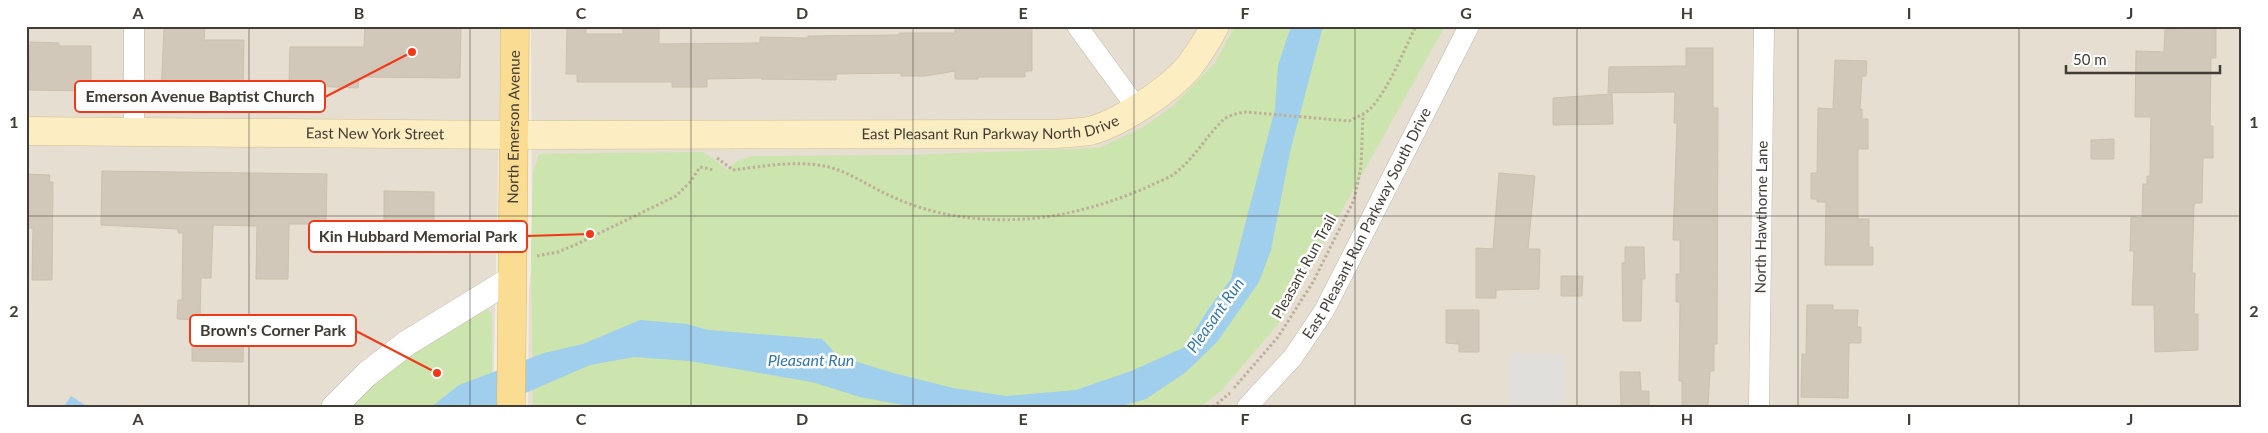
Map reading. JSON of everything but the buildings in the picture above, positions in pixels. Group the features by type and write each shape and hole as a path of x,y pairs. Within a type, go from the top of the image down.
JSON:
{"main road":[{"name":"North Emerson Avenue","path":"511,407 515,26"},
{"name":"East Pleasant Run Parkway North Drive","path":"724,134 1054,134 1098,128 1117,120 1137,108 1186,69 1204,46 1215,26"},
{"name":"East New York Street","path":"26,130 514,135 724,134"}],"street":[{"path":"134,26 134,131"},
{"path":"1077,26 1137,108"},
{"name":"East Pleasant Run Parkway South Drive","path":"1247,407 1293,357 1324,310 1419,127 1468,26"},
{"name":"North Hawthorne Lane","path":"1759,407 1764,26"},
{"path":"334,407 367,374 407,343 513,278"}],"path":[{"path":"733,170 771,165 817,165 838,170 893,198 934,211 981,219 1026,219 1079,210 1136,192 1172,175 1198,151 1223,120 1235,114 1246,112 1349,121 1363,115 1374,104 1416,26"},
{"name":"Pleasant Run Trail","path":"1213,407 1229,395 1278,337 1313,282 1354,200 1361,167 1363,115"},
{"path":"532,257 558,252 575,245 676,196 691,181 700,167 714,170"}],"shaded area":[{"path":"26,26 501,26 493,407 26,407"},
{"path":"531,26 2242,26 2242,407 528,407 529,290 532,257"},
{"path":"1509,353 1564,354 1563,407 1509,407"}],"green space":[{"path":"1235,26 1445,26 1279,323 1222,390 1200,407 533,407 531,249 533,173 539,154 703,152 728,170 736,161 754,156 910,155 1099,148 1142,128 1173,106 1215,63"},
{"path":"487,309 491,312 492,323 492,407 344,407 414,345"}],"water":[{"name":"Pleasant Run","path":"1291,26 1323,26 1290,152 1271,250 1259,282 1217,342 1186,372 1146,399 1118,407 914,407 860,397 812,382 689,361 634,357 590,365 493,407 431,407 459,385 544,353 583,344 640,320 687,324 708,330 822,339 838,356 893,373 953,388 1006,396 1076,390 1131,371 1185,347 1209,308 1231,279 1275,109 1278,65"},
{"path":"71,396 88,407 64,406"}],"place":[{"name":"Emerson Avenue Baptist Church","path":"412,52"},
{"name":"Kin Hubbard Memorial Park","path":"590,234"},
{"name":"Brown's Corner Park","path":"437,373"}]}
